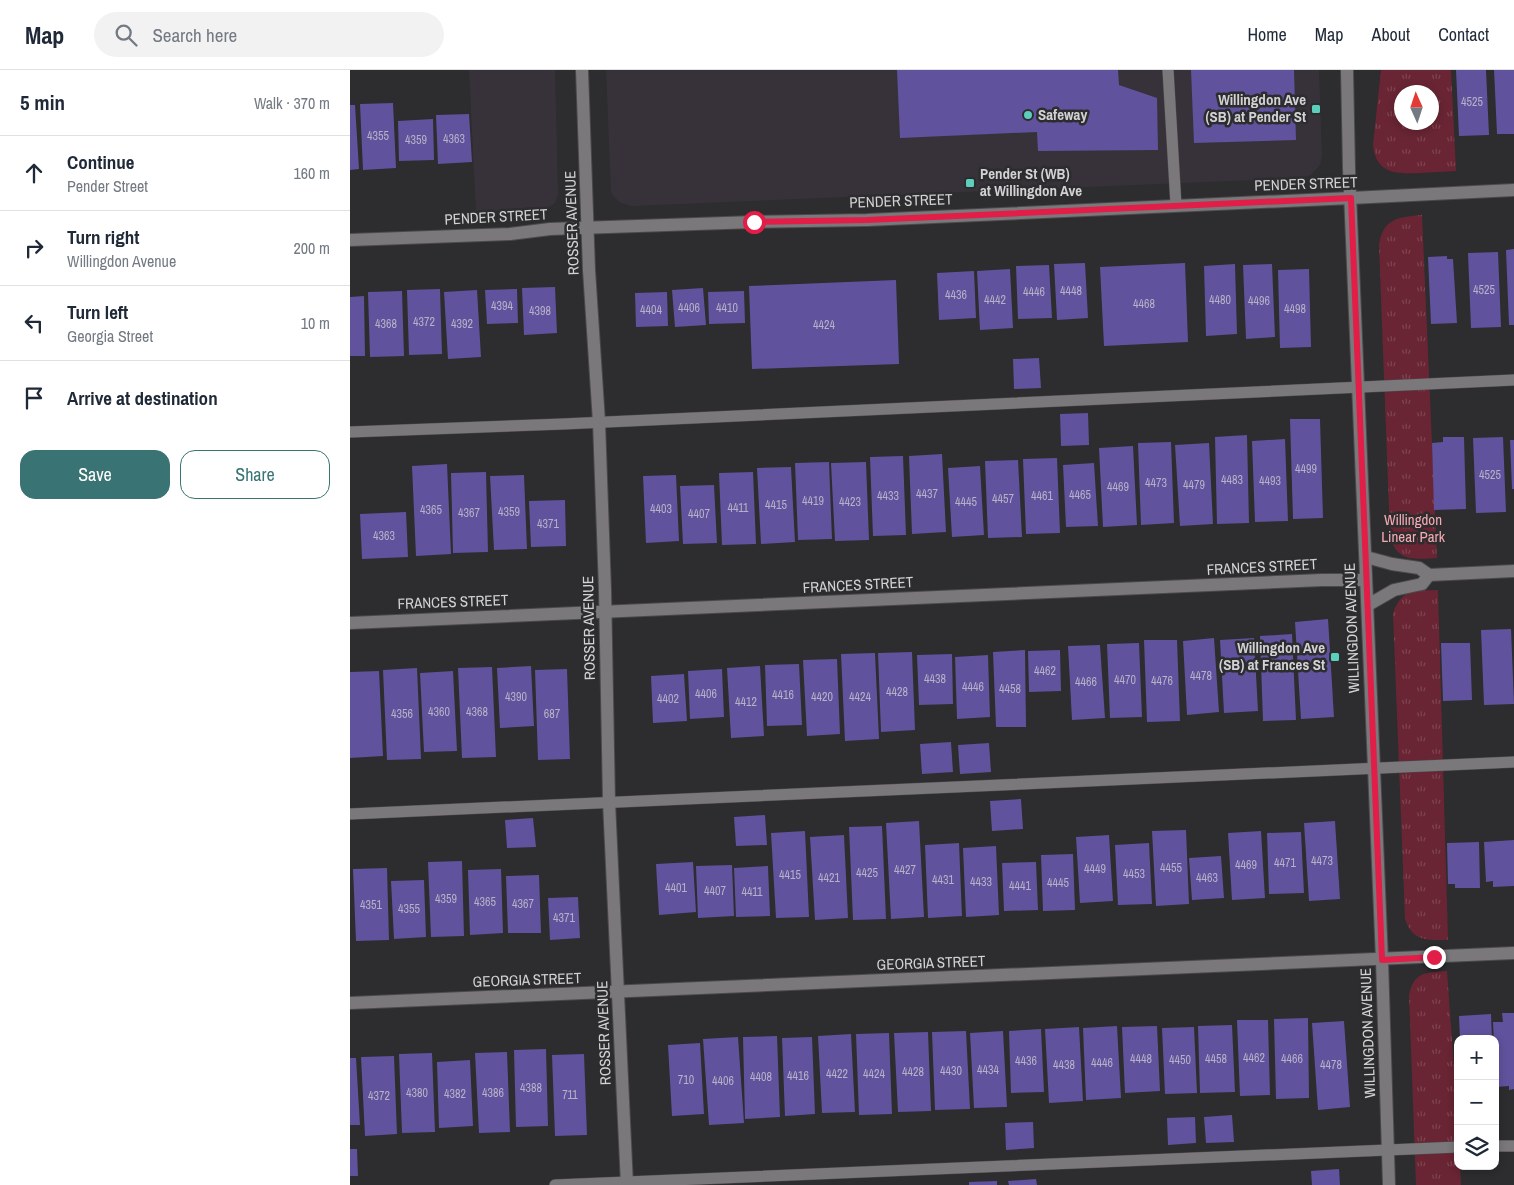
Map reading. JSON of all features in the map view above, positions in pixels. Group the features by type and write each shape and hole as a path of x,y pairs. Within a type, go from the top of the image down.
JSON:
{"street":[{"name":"ROSSER AVENUE","path":"582,70 589,270 599,422 609,802 627,1184"},
{"name":"WILLINGDON AVENUE","path":"1347,70 1389,1185"},
{"name":"PENDER STREET","path":"350,240 510,234 550,229 867,220 1514,190"},
{"path":"1366,557 1392,564 1419,568 1429,575 1514,571"},
{"path":"1368,605 1394,590 1422,584 1429,575"},
{"name":"FRANCES STREET","path":"350,623 1366,580"},
{"name":"GEORGIA STREET","path":"350,1003 1514,953"}],"lane":[{"path":"1168,70 1176,205"},
{"path":"350,432 1514,380"},
{"path":"350,814 1514,762"},
{"path":"1499,1146 1514,1146"},
{"path":"555,1185 627,1184 1454,1147"}],"shaded area":[{"path":"469,70 555,70 558,194 555,203 546,209 476,212"},
{"path":"606,70 1319,70 1322,156 1320,165 1311,175 1300,178 632,206 621,203 611,192"}],"green space":[{"path":"1381,70 1451,70 1456,171 1395,172 1383,167 1375,155 1373,145"},
{"name":"Willingdon Linear Park","path":"1422,215 1437,558 1414,559 1408,558 1397,551 1390,536 1379,245 1384,229 1388,224 1399,218"},
{"name":"Willingdon Linear Park","path":"1438,590 1448,940 1427,939 1417,936 1408,927 1405,919 1393,613 1401,599 1410,592"},
{"path":"1447,971 1454,1068 1454,1170 1460,1170 1461,1185 1416,1185 1409,995 1414,981 1427,973"}],"building":[{"name":"Safeway","path":"897,70 1118,70 1119,85 1157,98 1158,150 1038,151 1037,132 900,138"},
{"path":"1191,70 1294,70 1296,140 1194,143"},
{"path":"1456,70 1486,70 1489,135 1459,136"},
{"path":"1494,70 1514,70 1514,134 1497,134"},
{"path":"393,103 396,168 363,170 360,104"},
{"path":"350,105 355,105 359,169 350,170"},
{"path":"469,114 472,162 438,164 436,115"},
{"path":"433,119 434,160 399,161 398,121"},
{"path":"1514,249 1514,325 1509,325 1506,250"},
{"path":"1498,252 1501,327 1471,328 1468,253"},
{"path":"1447,256 1447,259 1453,259 1457,323 1431,324 1428,257"},
{"path":"1085,263 1088,318 1057,320 1054,264"},
{"path":"1185,263 1188,342 1104,346 1100,267"},
{"path":"1235,264 1237,334 1206,336 1204,266"},
{"path":"1272,264 1275,337 1246,339 1243,265"},
{"path":"1049,265 1052,318 1018,319 1016,266"},
{"path":"1010,269 1013,328 980,330 977,271"},
{"path":"1309,269 1311,347 1280,348 1278,270"},
{"path":"974,271 976,318 939,320 937,273"},
{"path":"896,280 899,364 752,369 749,286"},
{"path":"555,287 557,333 524,335 522,288"},
{"path":"703,288 706,325 675,327 672,290"},
{"path":"440,289 442,354 409,355 407,290"},
{"path":"517,289 518,323 487,324 485,290"},
{"path":"477,290 481,357 448,359 444,292"},
{"path":"402,291 404,356 370,357 368,292"},
{"path":"744,291 745,323 709,324 708,292"},
{"path":"667,292 668,326 636,327 635,293"},
{"path":"364,296 365,356 350,356 350,297"},
{"path":"1039,358 1041,388 1014,389 1013,359"},
{"path":"1088,413 1089,445 1061,446 1060,414"},
{"path":"1290,419 1320,419 1323,518 1293,519"},
{"path":"1247,435 1249,523 1217,524 1215,437"},
{"path":"1443,437 1464,437 1466,509 1434,510 1432,443 1443,442"},
{"path":"1503,437 1506,512 1476,513 1473,438"},
{"path":"1285,439 1288,521 1255,522 1252,441"},
{"path":"1510,440 1514,440 1514,489 1512,489"},
{"path":"1171,442 1174,523 1141,525 1138,443"},
{"path":"1209,443 1213,524 1180,526 1175,445"},
{"path":"1133,446 1137,525 1103,527 1099,448"},
{"path":"942,454 946,532 912,534 909,456"},
{"path":"903,456 906,535 873,536 870,457"},
{"path":"1057,458 1060,533 1026,534 1023,459"},
{"path":"1018,460 1022,537 988,538 985,461"},
{"path":"829,462 832,539 798,540 795,463"},
{"path":"866,462 869,540 835,541 831,463"},
{"path":"1094,463 1098,526 1066,527 1063,465"},
{"path":"447,464 451,554 416,556 412,466"},
{"path":"980,466 984,535 952,537 948,468"},
{"path":"791,467 795,542 761,544 757,468"},
{"path":"486,472 488,552 453,553 451,473"},
{"path":"753,472 756,544 722,545 719,473"},
{"path":"524,475 527,549 494,550 490,476"},
{"path":"676,475 679,541 646,543 643,476"},
{"path":"714,485 717,543 683,544 680,486"},
{"path":"565,500 566,546 531,547 529,501"},
{"path":"406,512 408,557 362,559 360,514"},
{"path":"1328,619 1334,717 1301,719 1295,622"},
{"path":"1511,629 1514,704 1484,705 1481,630"},
{"path":"1292,634 1296,720 1263,721 1260,636"},
{"path":"1214,638 1219,712 1187,715 1183,641"},
{"path":"1254,638 1258,711 1224,713 1220,640"},
{"path":"1144,640 1177,640 1180,721 1147,722"},
{"path":"1139,643 1142,717 1110,718 1107,644"},
{"path":"1441,643 1470,643 1472,700 1443,701"},
{"path":"1100,645 1105,718 1072,720 1068,646"},
{"path":"1025,650 1026,727 996,727 993,652"},
{"path":"1060,650 1061,691 1029,692 1028,651"},
{"path":"912,652 915,730 881,732 878,653"},
{"path":"875,653 879,739 845,741 841,654"},
{"path":"952,654 953,704 919,705 917,655"},
{"path":"988,655 990,717 957,719 955,657"},
{"path":"837,659 840,734 807,736 803,660"},
{"path":"799,664 802,725 767,726 765,665"},
{"path":"531,666 534,726 500,728 497,668"},
{"path":"760,666 764,736 731,738 727,668"},
{"path":"492,667 496,757 462,758 458,668"},
{"path":"417,668 421,759 387,760 383,670"},
{"path":"567,669 570,759 538,760 535,670"},
{"path":"722,669 724,717 690,719 688,671"},
{"path":"379,671 383,756 350,758 350,672"},
{"path":"453,671 457,751 424,752 420,673"},
{"path":"684,674 687,721 653,723 651,676"},
{"path":"951,742 953,772 922,774 920,744"},
{"path":"989,743 991,772 960,774 958,745"},
{"path":"1021,799 1023,829 992,831 990,801"},
{"path":"765,815 767,845 736,846 734,817"},
{"path":"533,818 536,847 507,848 505,820"},
{"path":"919,821 924,917 891,919 886,823"},
{"path":"1335,821 1340,899 1309,901 1304,823"},
{"path":"882,826 886,919 853,920 849,827"},
{"path":"1186,830 1189,904 1156,906 1152,831"},
{"path":"805,831 809,917 776,918 771,833"},
{"path":"1261,831 1265,898 1232,900 1228,833"},
{"path":"1301,832 1304,893 1269,894 1267,833"},
{"path":"844,835 848,918 815,920 810,837"},
{"path":"1109,835 1113,901 1080,903 1076,837"},
{"path":"1514,840 1514,886 1493,887 1493,881 1486,882 1484,842"},
{"path":"1479,842 1480,888 1455,888 1455,884 1448,884 1447,843"},
{"path":"959,843 962,916 928,918 925,845"},
{"path":"1149,843 1152,904 1118,905 1115,845"},
{"path":"996,846 999,915 966,917 963,848"},
{"path":"1073,854 1075,910 1043,911 1041,855"},
{"path":"1221,856 1224,898 1192,900 1189,858"},
{"path":"462,861 464,936 431,937 428,862"},
{"path":"693,862 696,912 659,915 656,864"},
{"path":"1036,862 1038,910 1004,911 1002,863"},
{"path":"732,865 734,916 698,918 696,866"},
{"path":"768,866 770,916 736,917 734,868"},
{"path":"387,868 389,940 356,941 353,869"},
{"path":"501,869 503,933 470,935 468,870"},
{"path":"539,875 541,933 508,933 506,876"},
{"path":"424,880 426,937 394,939 391,881"},
{"path":"578,897 580,938 550,940 548,898"},
{"path":"1502,1013 1514,1013 1514,1089 1509,1090 1509,1086 1499,1087 1499,1035 1494,1035 1493,1022 1503,1022"},
{"path":"1491,1014 1492,1035 1460,1035 1459,1016"},
{"path":"1308,1018 1309,1098 1276,1099 1274,1019"},
{"path":"1237,1020 1268,1020 1270,1095 1240,1096"},
{"path":"1344,1021 1350,1107 1318,1110 1312,1023"},
{"path":"1232,1025 1235,1092 1200,1093 1198,1026"},
{"path":"1117,1026 1121,1098 1086,1100 1083,1028"},
{"path":"1157,1026 1160,1091 1125,1093 1122,1027"},
{"path":"1079,1027 1083,1101 1049,1103 1045,1029"},
{"path":"1194,1027 1197,1093 1165,1094 1162,1028"},
{"path":"1041,1029 1044,1092 1011,1093 1009,1031"},
{"path":"966,1031 970,1109 935,1110 932,1032"},
{"path":"1003,1031 1007,1107 974,1108 970,1033"},
{"path":"928,1032 931,1111 898,1112 894,1033"},
{"path":"889,1033 892,1114 859,1115 856,1034"},
{"path":"851,1034 855,1112 822,1113 818,1036"},
{"path":"777,1036 780,1117 745,1119 743,1037"},
{"path":"738,1037 744,1123 709,1125 703,1039"},
{"path":"812,1037 815,1114 785,1116 782,1038"},
{"path":"700,1043 704,1114 672,1116 668,1045"},
{"path":"546,1049 548,1126 516,1127 514,1050"},
{"path":"507,1052 510,1132 479,1133 475,1053"},
{"path":"432,1053 435,1132 402,1133 399,1054"},
{"path":"584,1054 587,1135 555,1136 552,1055"},
{"path":"394,1056 397,1134 365,1136 361,1057"},
{"path":"350,1058 356,1058 360,1125 350,1125"},
{"path":"470,1060 473,1126 439,1128 437,1062"},
{"path":"1232,1115 1234,1142 1206,1143 1204,1117"},
{"path":"1195,1117 1196,1143 1168,1145 1167,1118"},
{"path":"1033,1122 1034,1148 1006,1150 1005,1123"},
{"path":"350,1149 357,1149 358,1176 350,1176"},
{"path":"1339,1169 1340,1185 1312,1185 1311,1171"},
{"path":"1036,1179 1037,1185 1009,1185 1008,1181"},
{"path":"997,1181 997,1185 969,1185 969,1182"}],"place":[{"name":"Willingdon Ave (SB) at Pender St","path":"1316,109"},
{"name":"Safeway","path":"1028,115"},
{"name":"Pender St (WB) at Willingdon Ave","path":"970,183"},
{"name":"Willingdon Ave (SB) at Frances St","path":"1335,657"}],"route":[{"path":"754,222 867,220 1351,198 1382,960 1434,957"}]}
